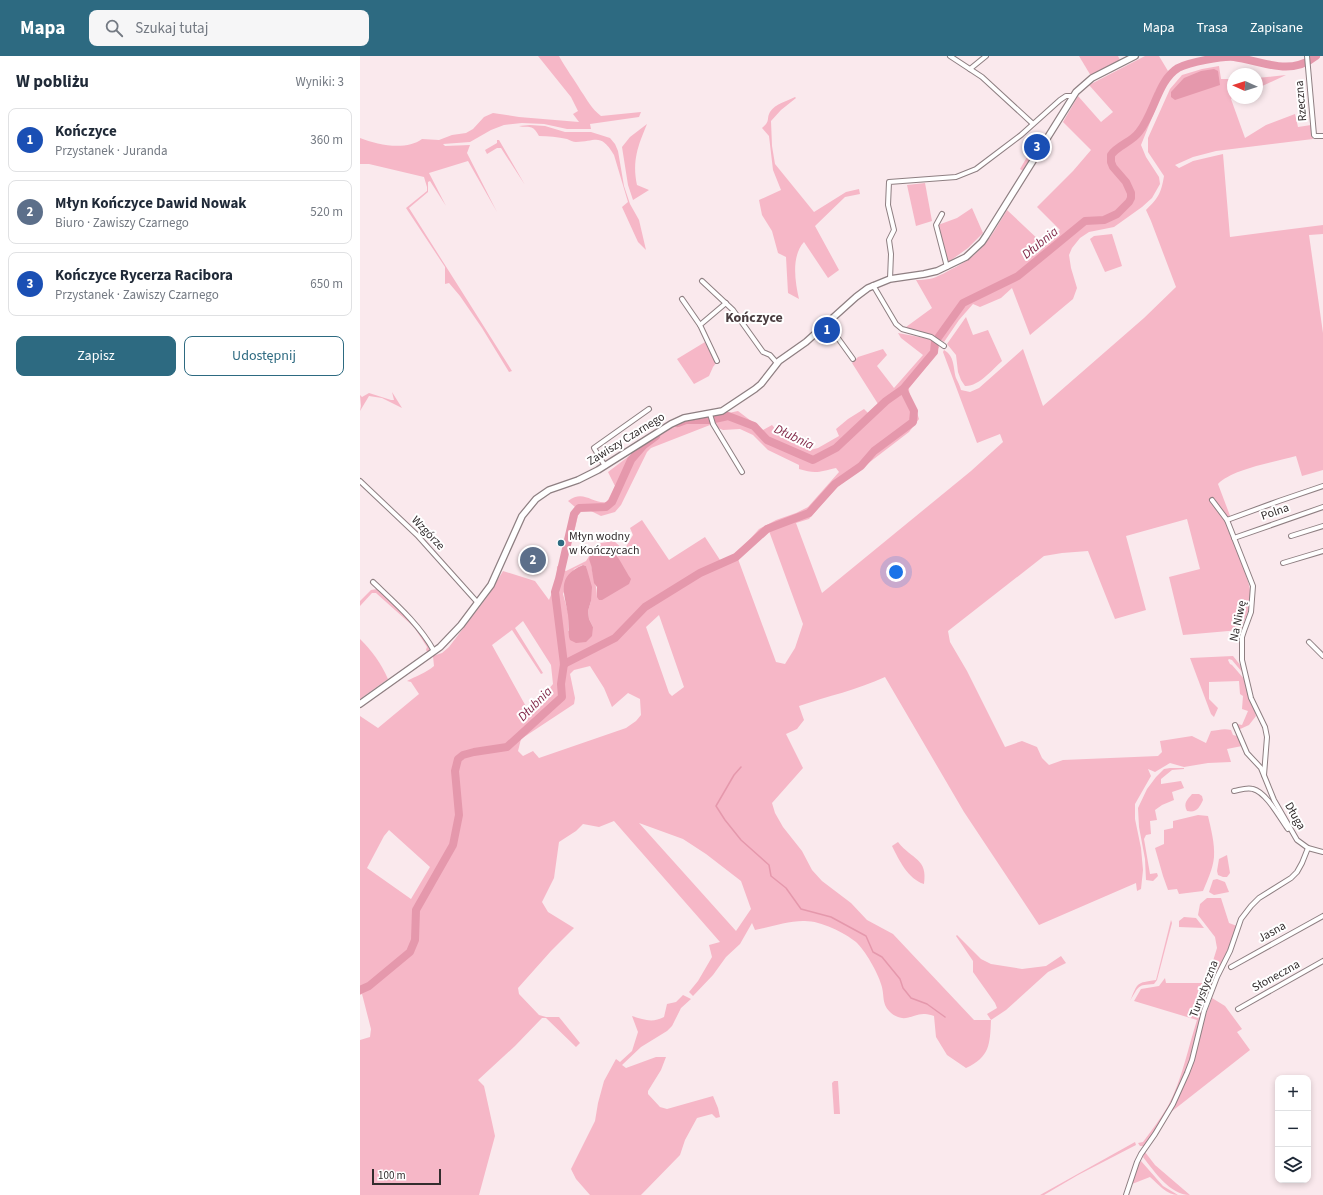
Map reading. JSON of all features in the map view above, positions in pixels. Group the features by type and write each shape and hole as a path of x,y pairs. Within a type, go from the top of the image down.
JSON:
{"street":[{"path":"950,56 982,77 1032,124"},
{"path":"970,69 986,56"},
{"name":"Zawiszy Czarnego","path":"360,704 434,652 461,625 491,585 522,516 530,504 536,499 549,490 578,480 605,466 671,424 684,418 711,415 722,411 756,389 777,363 802,345 860,294 873,285 890,279 938,271 966,257 982,242 1073,96 1092,78 1135,56"},
{"name":"Rzeczna","path":"1307,57 1314,134 1315,136 1323,136"},
{"path":"890,279 891,254 889,240 894,230 888,205 889,182 962,176 976,169 1021,135 1063,97 1073,96"},
{"path":"942,214 936,225 947,267"},
{"path":"702,281 733,310 763,352 777,363"},
{"path":"873,285 896,324 902,329 931,337 944,346"},
{"path":"682,299 700,326 717,361"},
{"path":"700,326 726,304"},
{"path":"827,323 854,359"},
{"path":"605,466 594,448 649,409"},
{"path":"711,415 714,424 742,472"},
{"name":"Wzgórze","path":"360,481 417,535 478,603"},
{"path":"1227,520 1323,486"},
{"name":"Na Niwę","path":"1212,500 1227,520 1253,586 1251,612 1242,637 1242,660 1251,698 1265,727 1267,737 1264,775"},
{"name":"Polna","path":"1234,538 1323,507"},
{"path":"1291,536 1323,526"},
{"path":"1283,563 1323,550"},
{"path":"373,582 414,622 426,637 434,652"},
{"path":"1309,642 1323,656"},
{"path":"1235,725 1247,753 1259,765 1264,775"},
{"name":"Długa","path":"1264,775 1274,800 1297,840 1308,848 1323,852"},
{"path":"1234,791 1249,788 1258,791 1269,802 1297,840"},
{"name":"Turystyczna","path":"1126,1195 1141,1154 1156,1134 1173,1104 1187,1073 1192,1060 1204,1011 1217,977 1230,951 1241,919 1259,898 1294,875 1302,863 1308,848"},
{"name":"Jasna","path":"1232,967 1323,916"},
{"name":"Słoneczna","path":"1238,1009 1323,961"}],"shaded area":[{"path":"538,56 559,56 590,104 601,116 641,112 639,117 590,124 591,129 567,129 544,124 522,123 504,125 491,130 470,142 443,144 445,146 470,145 467,153 497,212 468,161 429,173 446,206 430,181 428,182 428,192 409,208 512,371 509,372 460,296 449,283 445,284 445,267 406,208 427,191 424,177 369,164 360,164 360,138 383,145 392,146 408,145 422,139 439,140 452,135 466,133 473,129 484,117 493,113 519,117 579,122 573,114 578,111 571,97"},
{"path":"1079,56 1118,56 1120,60 1091,76"},
{"path":"1145,56 1159,56 1168,71 1155,92 1161,95 1141,145 1146,157 1159,177 1160,184 1152,198 1142,207 1114,227 1089,232 1080,238 1072,248 1069,255 1077,288 1073,299 1030,335 1012,288 1001,298 980,307 973,304 959,320 944,342 930,334 916,332 906,327 932,308 916,280 926,280 936,277 969,259 984,246 1007,210 1042,243 1060,230 1037,207 1073,171 1091,150 1063,122 1078,96 1101,122 1113,112 1089,85"},
{"path":"1219,66 1221,79 1227,79 1227,104 1233,104 1245,138 1266,125 1295,114 1298,127 1311,125 1313,139 1216,151 1193,157 1175,165 1179,168 1193,161 1223,154 1230,237 1323,225 1323,234 1309,235 1323,333 1323,470 1302,476 1296,456 1243,470 1233,474 1218,484 1232,521 1227,525 1246,574 1251,594 1250,605 1240,630 1183,635 1169,577 1200,569 1187,519 1126,536 1146,610 1115,619 1088,551 1062,553 1044,556 948,631 950,642 967,671 1005,747 1022,741 1037,747 1042,758 1049,765 1063,760 1158,756 1162,752 1160,741 1192,736 1206,743 1211,731 1221,729 1231,730 1233,735 1237,736 1242,746 1227,749 1231,762 1208,763 1184,767 1170,763 1155,772 1148,769 1151,776 1135,804 1135,819 1141,848 1143,870 1141,889 1137,891 1136,883 1039,925 964,812 885,677 874,682 799,706 804,720 797,729 786,734 803,768 772,803 775,813 783,827 802,851 812,870 822,881 851,903 867,920 893,934 974,1020 991,1020 987,1049 980,1059 974,1064 966,1068 947,1055 936,1037 934,1016 922,1014 908,1018 901,1018 890,1012 885,1005 882,988 877,974 860,946 845,934 816,922 791,922 755,930 752,923 740,944 726,957 713,975 693,996 689,992 698,981 712,957 709,945 720,942 614,821 599,827 583,824 576,831 559,842 554,878 542,902 548,912 574,928 518,988 519,994 539,1015 546,1017 559,1017 580,1043 576,1047 546,1018 542,1018 515,1046 478,1080 484,1086 495,1136 479,1195 360,1195 360,1040 370,1037 371,1029 362,994 360,995 360,716 378,728 419,694 411,682 407,681 424,673 434,666 433,656 442,653 449,647 487,597 503,571 535,581 549,600 555,584 557,566 566,571 586,561 593,550 601,543 614,541 624,550 633,535 630,528 642,520 669,560 705,537 720,560 730,557 742,548 759,529 776,520 808,507 839,472 836,468 818,472 809,472 799,469 799,465 768,450 753,435 740,429 723,430 710,425 651,448 647,452 621,505 615,512 601,516 585,508 579,511 571,546 565,545 575,507 568,501 579,496 596,501 607,502 615,486 608,472 658,434 680,423 738,411 763,430 772,425 787,439 799,441 810,450 818,448 839,436 836,429 848,419 864,409 868,413 878,404 852,363 858,357 883,349 887,355 877,366 894,388 923,355 901,338 898,333 930,339 939,347 931,361 909,388 910,396 919,419 909,432 836,488 809,519 796,523 822,593 971,471 1003,442 1000,434 977,443 943,352 944,350 952,359 956,378 961,390 970,392 979,388 1023,349 1043,406 1144,318 1176,287 1146,210 1158,195 1162,187 1164,176 1148,152 1148,138 1170,89 1182,75","holes":["769,531 803,624 795,648 785,664 776,662 738,559","617,554 618,559 597,597 596,585 591,565","582,565 586,566 591,601 588,611 589,619 593,627 568,631 569,616 563,594 574,569","659,615 684,687 672,696 669,693 646,627","523,621 551,665 553,684 529,712 492,645 512,630 541,674 543,673 515,628","590,666 604,688 612,707 628,693 640,699 641,715 636,721 626,728 539,758 533,751 523,756 518,751 521,739 574,704 575,698 570,674 574,670","639,823 683,839 706,854 741,881 751,909 736,931","389,830 430,867 411,899 367,868 384,836"]},
{"path":"1214,69 1218,71 1220,85 1175,100 1171,97 1171,92 1184,78 1201,71"},
{"path":"1286,75 1263,86 1263,77"},
{"path":"795,97 796,98 781,110 771,121 772,146 775,164 814,212 846,192 859,189 860,194 845,197 815,226 839,270 828,278 804,242 800,248 797,254 795,269 799,299 788,293 786,257 778,253 772,231 762,215 759,200 781,190 773,170 769,136 762,128 766,124 772,109"},
{"path":"647,124 637,153 635,168 637,185 649,190 633,200 628,185 622,147 630,137"},
{"path":"519,126 545,126 565,132 591,132 610,138 618,151 624,186 630,204 639,220 646,250 638,242 622,207 628,202 614,155 605,143 597,140 576,142 549,136 539,136 534,129 530,127"},
{"path":"1041,133 1044,135 1038,145 1037,144 1037,148 1023,171 1020,169"},
{"path":"497,140 499,140 525,185 501,148 497,148 487,154 485,150 497,143"},
{"path":"925,183 932,221 916,226 907,185"},
{"path":"972,208 983,233 968,248 947,263 938,225 957,218"},
{"path":"1112,234 1122,266 1105,272 1090,239 1094,236"},
{"path":"966,317 973,335 988,330 1002,361 980,381 970,386 965,386 961,380 958,372 956,355 947,344"},
{"path":"705,342 716,363 709,376 694,384 677,359"},
{"path":"392,392 402,408 382,398 369,396 360,411 360,395 362,397 369,393 394,400"},
{"path":"610,548 619,559 631,579 629,584 602,600 599,600 597,597 597,587 594,583 589,559 590,556"},
{"path":"583,565 586,566 592,587 591,601 588,611 589,619 593,627 592,636 586,642 576,643 570,640 569,637 564,586 568,575"},
{"path":"377,589 408,616 426,641 430,650 428,653 426,650 427,647 414,627 376,593 372,593 360,606 360,601 371,590"},
{"path":"360,639 376,658 388,679 360,699"},
{"path":"1233,656 1241,666 1242,672 1232,660 1228,660 1245,680 1256,716 1249,725 1238,730 1237,724 1242,725 1248,711 1242,709 1243,696 1240,694 1239,681 1209,682 1209,699 1218,708 1214,717 1211,714 1190,658"},
{"path":"1164,769 1184,769 1172,770 1161,779 1161,784 1181,781 1184,788 1172,792 1174,800 1155,810 1157,820 1150,821 1151,834 1146,835 1144,839 1150,874 1157,873 1158,876 1153,881 1146,880 1145,859 1139,827 1138,808 1147,789 1156,777"},
{"path":"1192,794 1199,794 1202,796 1203,800 1195,811 1187,811 1187,800"},
{"path":"1198,815 1208,816 1212,836 1214,857 1210,875 1203,891 1179,894 1177,889 1168,890 1155,848 1164,844 1164,830 1173,828 1173,821"},
{"path":"898,842 921,864 925,875 924,884 913,878 901,863 892,846"},
{"path":"1227,855 1230,873 1227,877 1223,877 1218,875 1217,871 1219,859"},
{"path":"1217,879 1225,882 1229,892 1214,895 1209,892 1213,880"},
{"path":"1207,898 1221,898 1229,923 1237,926 1222,964 1217,971 1207,1000 1196,1033 1191,1060 1170,1106 1149,1140 1144,1146 1140,1146 1138,1143 1143,1142 1150,1133 1173,1096 1181,1075 1197,1020 1134,1001 1141,989 1159,986 1165,978 1166,983 1204,983 1205,987 1217,948 1215,937 1198,915 1200,904"},
{"path":"1184,917 1196,918 1204,928 1179,927 1179,921"},
{"path":"1171,920 1172,923 1157,980 1154,984 1139,987 1130,1001 1138,984 1156,980"},
{"path":"957,935 981,959 991,964 1022,969 1046,966 1061,956 1066,963 1048,972 1006,1010 991,1020 987,1014 997,1008 973,972 973,961 956,936"},
{"path":"683,995 691,999 681,1008 672,1026 667,1031 641,1047 622,1065 626,1068 656,1057 666,1057 661,1070 648,1091 648,1094 660,1107 667,1109 713,1096 720,1117 716,1118 712,1114 697,1118 685,1140 680,1155 641,1195 590,1195 576,1179 571,1169 595,1121 604,1081 616,1059 620,1062 632,1051 638,1032 632,1016 648,1020 660,1019 664,1017 667,1004 676,1002"},
{"path":"1212,998 1225,1006 1242,1029 1237,1032 1250,1050 1171,1112 1191,1069 1203,1022"},
{"path":"834,1081 838,1081 840,1114 834,1114 832,1083"},
{"path":"1135,1142 1136,1145 1078,1175 1044,1195 1040,1195"},
{"path":"1145,1152 1155,1165 1190,1195 1183,1194 1169,1187 1143,1157"},
{"path":"1141,1161 1163,1186 1178,1195 1174,1195 1166,1191 1150,1177 1132,1184 1138,1164"}],"waterway":[{"name":"Dłubnia","path":"678,423 686,420 710,420 728,416 754,426 767,440 813,460 836,448 886,401 903,389 934,352 935,342 963,303 1018,276 1085,221 1104,220 1117,214 1129,202 1131,193 1126,182 1113,167 1111,155 1139,132 1171,73 1178,68 1190,64 1222,57 1234,57 1286,67 1296,66 1316,56"},
{"path":"564,664 615,638 645,607 700,573 736,557 767,529 809,513 835,484 861,466 874,451 913,422 914,411 903,389"},
{"name":"Dłubnia","path":"360,990 369,986 410,952 415,940 416,910 453,845 459,815 455,771 458,759 463,755 474,752 507,747 562,697 561,684 564,664 555,592 574,514 579,508 606,507 612,502 631,460 644,445 656,436"},
{"path":"741,767 734,775 716,806 741,840 769,865 771,876 786,888 801,909 831,917 866,936 873,952 882,957 900,979 903,988 911,998 927,1004 945,1017"}],"place":[{"name":"Kończyce Rycerza Racibora","path":"1037,147"},
{"name":"Kończyce","path":"827,330"},
{"name":"Młyn wodny w Kończycach","path":"561,543"},
{"name":"Młyn Kończyce Dawid Nowak","path":"533,560"}],"district":[{"name":"Kończyce","path":"754,318"}]}
